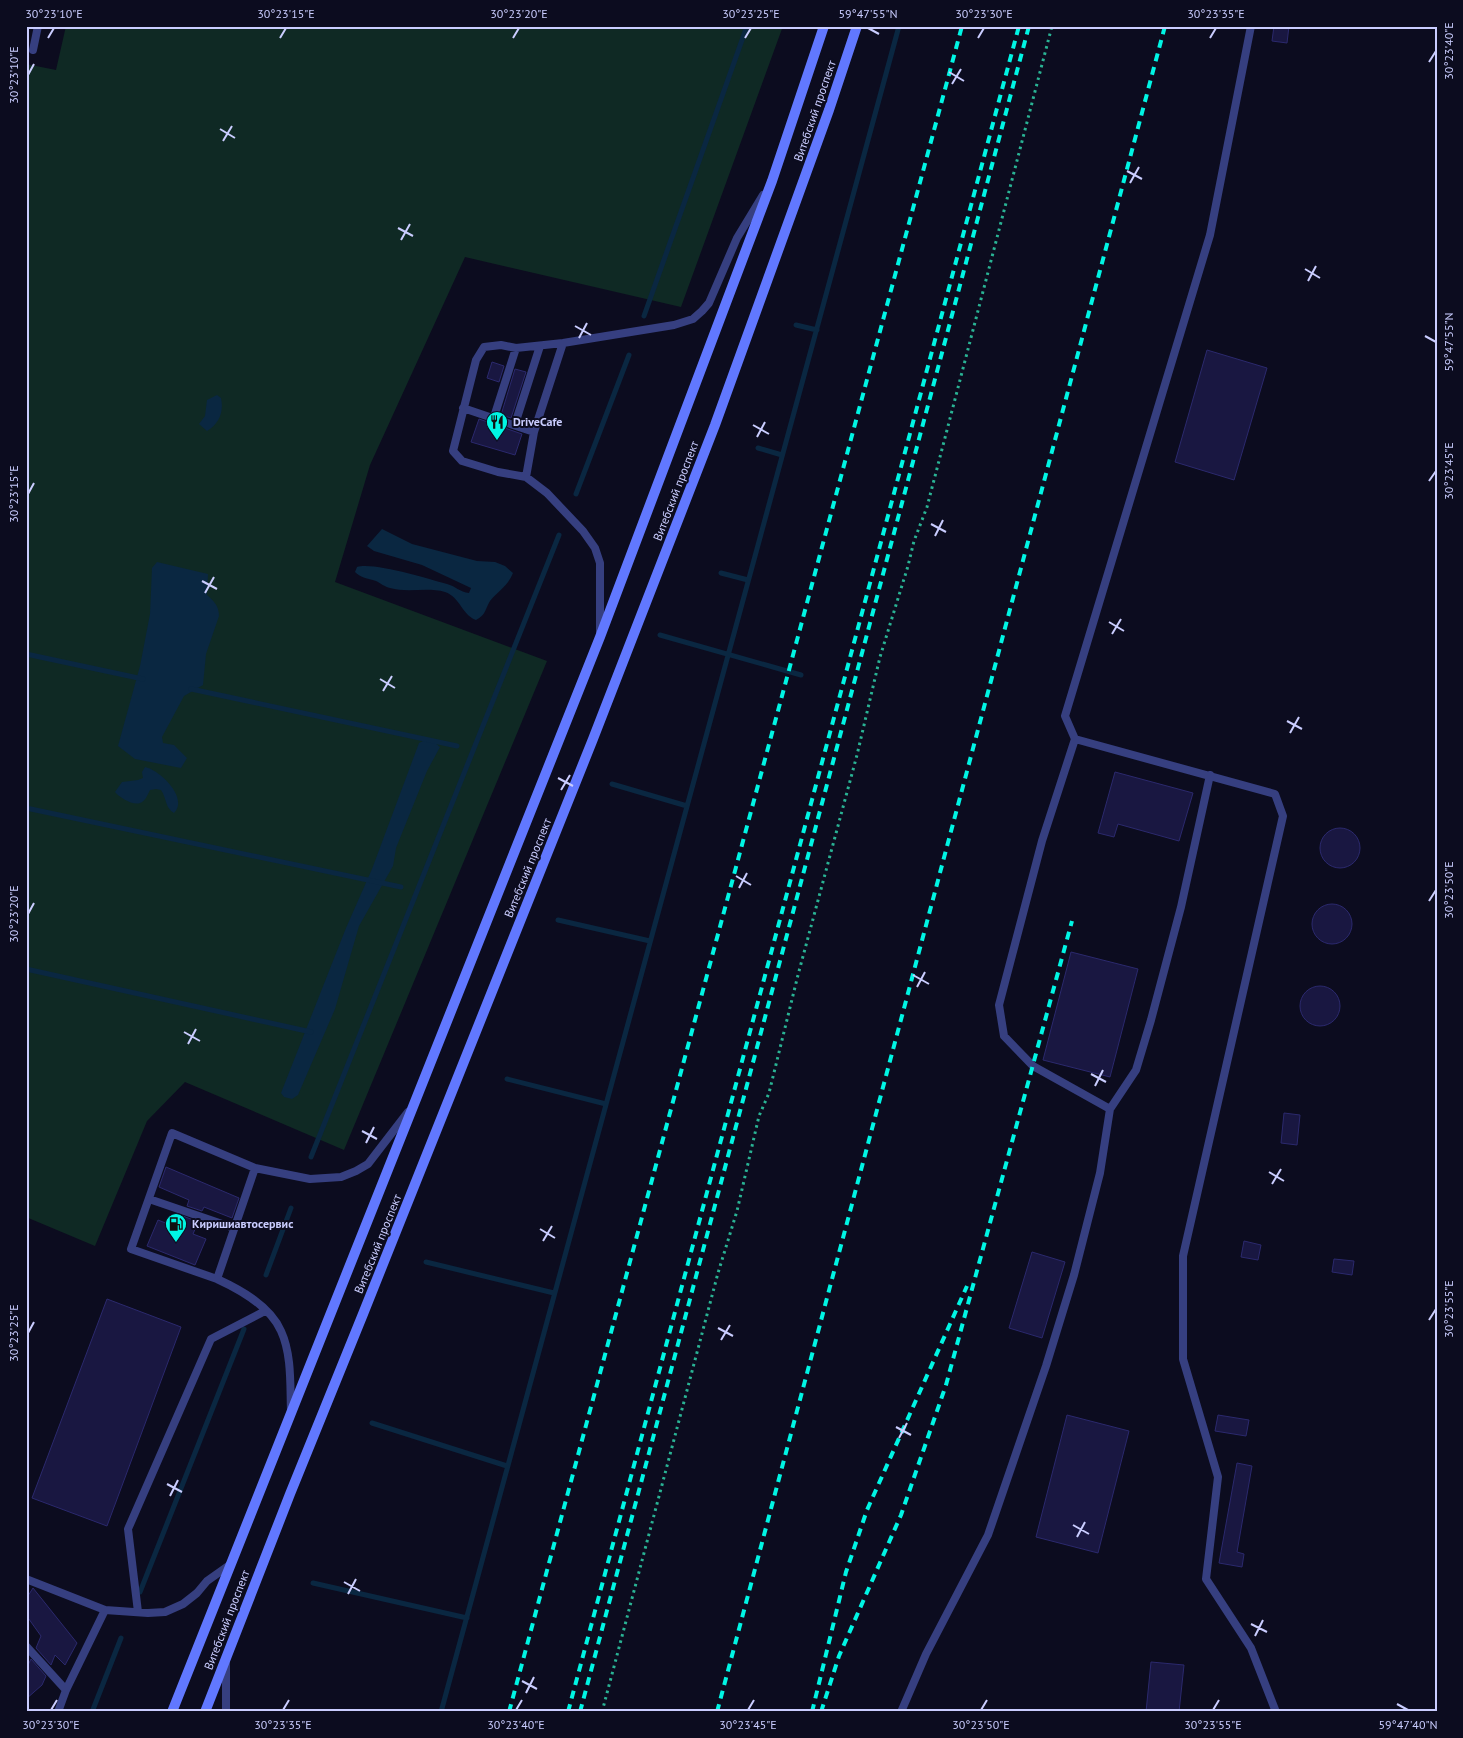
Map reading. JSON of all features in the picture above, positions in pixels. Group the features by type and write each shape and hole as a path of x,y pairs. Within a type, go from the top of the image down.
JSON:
{"main road":[{"name":"Витебский проспект","path":"172,1712 600,637 772,181 824,26"},
{"name":"Витебский проспект","path":"205,1712 290,1494 586,758 715,425 826,119 857,26"}],"lane":[{"path":"32,50 38,26"},
{"path":"1110,1109 1033,1066 1004,1036 999,1004 1042,841 1074,739 1065,716 1210,235 1251,26"},
{"path":"600,637 600,563 595,548 583,531 547,493 526,477 498,472 462,461 453,451 476,360 484,347 501,345 516,348 563,343 674,325 693,319 708,303 737,238 772,181"},
{"path":"526,477 534,432 563,343"},
{"path":"515,424 540,346"},
{"path":"494,417 516,348"},
{"path":"463,408 534,432"},
{"path":"1074,739 1275,794 1283,816 1183,1265 1183,1359 1218,1477 1206,1579 1252,1648 1276,1712"},
{"path":"901,1712 926,1654 988,1535 1046,1366 1074,1275 1100,1173 1110,1109 1136,1070 1146,1036 1181,907 1210,776"},
{"path":"291,1413 286,1345 281,1330 265,1311 237,1288 217,1279 131,1249 172,1133 255,1168 310,1179 341,1177 368,1164 414,1105"},
{"path":"217,1279 255,1168"},
{"path":"149,1199 234,1228"},
{"path":"138,1612 128,1529 211,1339 265,1311"},
{"path":"26,1578 105,1610 165,1612 183,1604 197,1593 207,1581 231,1564"},
{"path":"58,1712 66,1690 105,1610"},
{"path":"26,1646 66,1690"},
{"path":"226,1659 226,1712"}],"path":[{"path":"602,1712 718,1273 737,1211 758,1116 769,1093 798,974 857,756 880,657 899,599 915,535 927,507 1052,26"}],"green space":[{"path":"66,26 783,26 681,307 465,257 370,465 335,582 547,661 344,1150 185,1082 147,1121 95,1246 26,1217 26,64 56,70"}],"water":[{"path":"217,395 221,398 222,403 220,417 215,425 207,431 199,424 205,416 207,400"},
{"path":"382,529 412,544 477,561 495,562 505,566 513,573 511,578 490,601 484,614 476,620 467,614 450,594 445,592 390,588 357,574 355,572 357,567 365,566 388,569 447,584 469,593 471,588 422,565 374,551 367,546"},
{"path":"157,562 208,574 207,595 216,604 219,612 206,654 203,685 184,696 162,737 163,743 174,745 187,758 181,768 135,759 118,746 140,666 150,614 152,568"},
{"path":"429,738 440,747 427,771 396,848 393,866 359,926 335,1009 298,1095 292,1099 284,1097 281,1093 346,928 372,869 419,743"},
{"path":"145,767 158,773 171,785 178,800 178,807 174,813 169,809 161,790 150,790 146,798 137,804 126,801 115,792 122,782 143,778 142,772"}],"building":[{"path":"1274,26 1289,26 1287,43 1272,41"},
{"path":"1207,350 1267,368 1234,480 1175,462"},
{"path":"492,362 504,366 499,382 487,378"},
{"path":"515,369 526,372 511,418 501,415"},
{"path":"479,419 522,434 515,455 471,442"},
{"path":"1115,772 1193,793 1179,841 1118,824 1114,837 1098,833"},
{"path":"1336,828 1344,828 1351,831 1357,837 1360,848 1357,859 1351,865 1344,868 1336,868 1329,865 1323,859 1320,852 1320,844 1323,837 1329,831"},
{"path":"1328,904 1336,904 1343,907 1349,913 1352,924 1349,935 1343,941 1336,944 1328,944 1321,941 1315,935 1312,928 1312,920 1315,913 1321,907"},
{"path":"1071,952 1138,969 1110,1077 1043,1060"},
{"path":"1316,986 1324,986 1331,989 1337,995 1340,1006 1337,1017 1331,1023 1324,1026 1316,1026 1309,1023 1303,1017 1300,1010 1300,1002 1303,995 1309,989"},
{"path":"1284,1113 1300,1115 1297,1145 1281,1143"},
{"path":"166,1167 239,1198 232,1218 204,1207 202,1211 187,1206 189,1200 159,1187"},
{"name":"Киришиавтосервис","path":"183,1216 198,1222 193,1234 206,1239 195,1265 147,1246 158,1220 178,1228"},
{"path":"1244,1241 1261,1245 1258,1260 1241,1257"},
{"path":"1032,1252 1065,1262 1042,1338 1009,1328"},
{"path":"1334,1259 1354,1261 1352,1275 1332,1272"},
{"path":"107,1299 181,1327 107,1526 32,1498"},
{"path":"1067,1415 1129,1431 1098,1553 1036,1537"},
{"path":"1218,1415 1249,1420 1246,1436 1215,1431"},
{"path":"1237,1463 1252,1466 1237,1552 1244,1554 1242,1567 1219,1563"},
{"path":"33,1588 77,1643 65,1665 55,1655 51,1665 36,1648 41,1636 26,1615 26,1599"},
{"path":"31,1659 46,1676 42,1685 26,1699 26,1669"},
{"path":"1151,1662 1184,1665 1179,1712 1146,1712"}],"waterway":[{"path":"644,316 747,26"},
{"path":"441,1712 899,26"},
{"path":"796,325 817,330"},
{"path":"576,494 629,355"},
{"path":"758,448 782,455"},
{"path":"311,1157 559,535"},
{"path":"721,573 748,580"},
{"path":"660,635 801,675"},
{"path":"26,654 143,679"},
{"path":"191,689 457,746"},
{"path":"612,784 687,806"},
{"path":"26,808 401,887"},
{"path":"558,920 650,941"},
{"path":"26,969 311,1032"},
{"path":"507,1079 606,1104"},
{"path":"266,1275 291,1208"},
{"path":"426,1262 554,1293"},
{"path":"140,1592 244,1329"},
{"path":"372,1423 507,1466"},
{"path":"313,1583 467,1618"},
{"path":"92,1712 121,1638"}],"railway":[{"path":"509,1712 962,26"},
{"path":"568,1712 1019,26"},
{"path":"580,1712 1029,26"},
{"path":"717,1712 1165,26"},
{"path":"821,1712 839,1656 901,1515 946,1385 1072,921"},
{"path":"812,1712 846,1572 867,1510 967,1286"}],"place":[{"name":"DriveCafe","path":"497,441"},
{"name":"Киришиавтосервис","path":"176,1243"}]}
